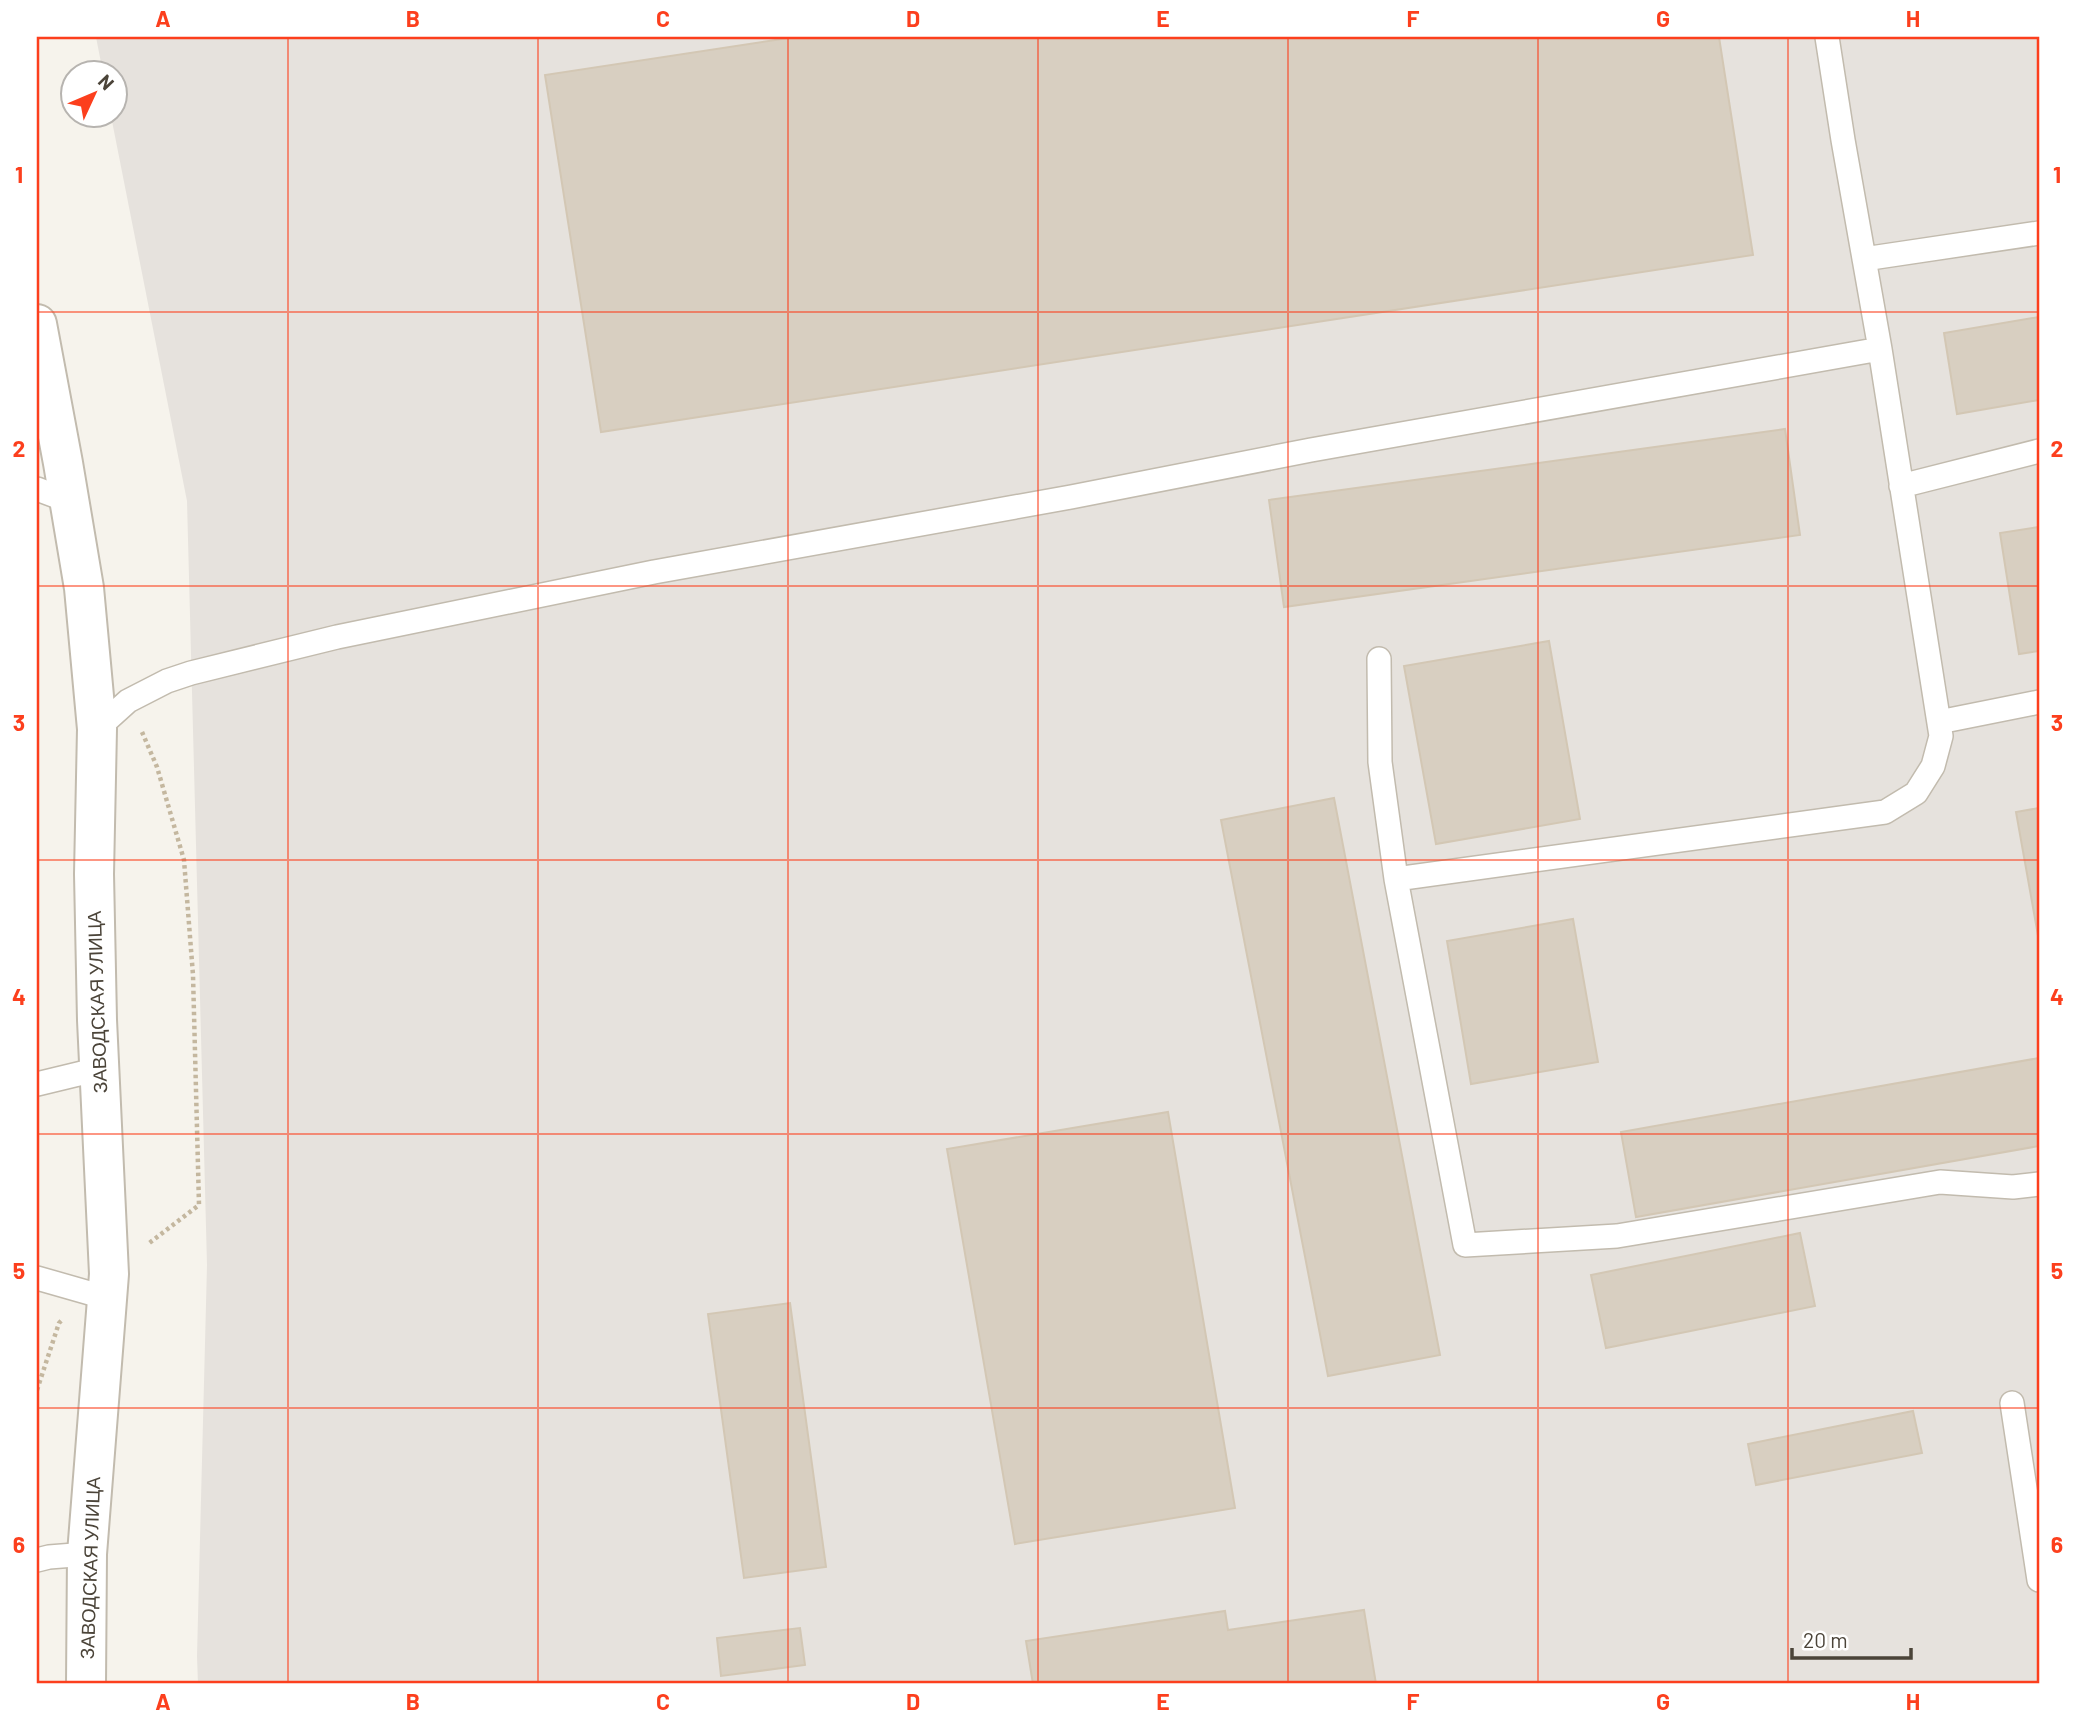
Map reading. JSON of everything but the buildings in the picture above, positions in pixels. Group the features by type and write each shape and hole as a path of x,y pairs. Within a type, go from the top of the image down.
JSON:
{"street":[{"name":"ЗАВОДСКАЯ УЛИЦА","path":"37,324 53,495 84,588 97,729 94,874 101,1288 87,1554 86,1684"}],"lane":[{"path":"1396,879 1885,811 1916,793 1933,766 1941,736 1939,722 1828,37"},
{"path":"1864,259 2039,233"},
{"path":"97,729 128,701 167,681 204,669 337,637 641,575 1071,498 1311,450 1880,349"},
{"path":"1902,486 2039,451"},
{"path":"1379,659 1380,762 1396,879 1465,1245 1617,1236 1940,1182 2013,1187 2039,1184"},
{"path":"1939,722 2039,702"},
{"path":"37,1084 99,1069"},
{"path":"37,1278 101,1288"},
{"path":"2012,1402 2039,1580"},
{"path":"37,1560 87,1554"}],"path":[{"path":"37,1390 60,1323 78,1301 101,1288 199,1205 193,975 184,860 157,767 128,701"}],"shaded area":[{"path":"96,37 2039,37 2039,1684 198,1684 207,1265 187,501 114,130 130,130 130,60 100,60"}]}
